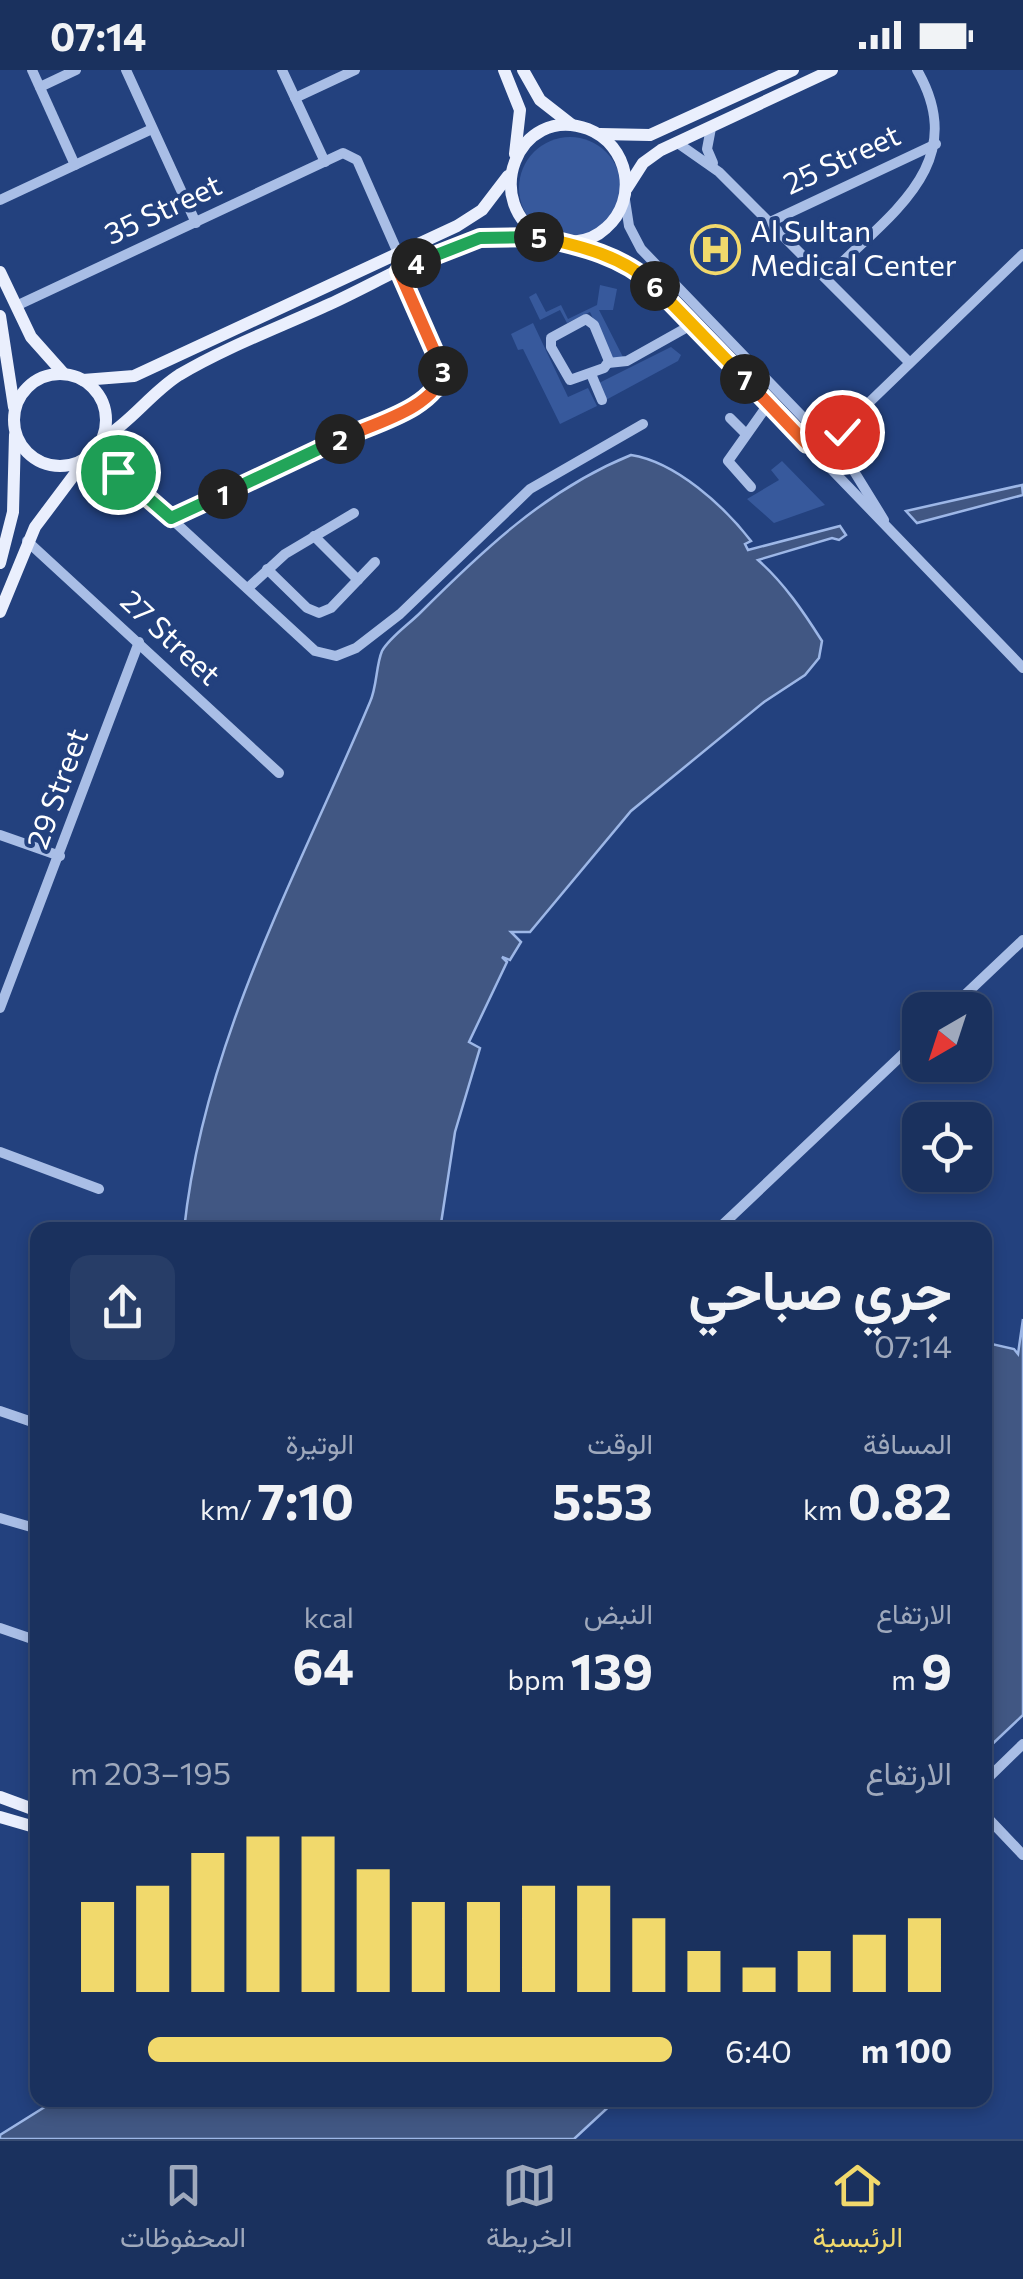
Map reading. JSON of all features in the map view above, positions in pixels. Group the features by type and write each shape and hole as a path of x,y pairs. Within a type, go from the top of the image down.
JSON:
{"main road":[{"path":"0,272 40,351 64,374 83,380 134,376 470,219 493,199 514,158 520,110 504,70"},
{"path":"523,70 540,100 574,126 622,138 650,135 793,70"},
{"path":"0,612 28,541 87,458 149,397 191,368 399,271 480,238 545,238 567,243 589,239 607,228 643,163 832,70"},
{"path":"514,158 535,135 574,126"},
{"path":"595,133 617,152 626,195"},
{"path":"509,174 509,192 518,216 545,238"},
{"path":"0,316 14,424 14,512 0,562"},
{"path":"64,374 39,379 29,386 14,424 29,454 42,463 72,465 87,458"},
{"path":"83,380 101,399 106,424 103,439"},
{"path":"0,1798 30,1808"},
{"path":"0,1816 30,1825"}],"street":[{"path":"32,70 75,165"},
{"path":"40,87 76,70"},
{"path":"126,70 196,222"},
{"path":"282,70 328,161 348,154 357,160 398,253"},
{"path":"295,98 355,70"},
{"path":"827,276 912,190 936,144 934,108 917,70"},
{"path":"711,128 707,149 718,172"},
{"path":"0,200 152,129"},
{"path":"679,144 718,172 827,276 909,362"},
{"name":"25 Street","path":"770,222 936,144"},
{"name":"35 Street","path":"16,306 328,161"},
{"path":"626,195 629,226 642,249 841,456 893,534"},
{"path":"567,243 635,269 693,324 1023,668"},
{"path":"807,444 829,443 1023,254"},
{"path":"171,518 446,389 450,377 399,271"},
{"path":"608,363 589,320 554,334 551,347 567,378 574,381 608,363 627,361 693,324"},
{"path":"590,374 602,400"},
{"path":"751,488 728,464 745,433 769,403"},
{"path":"730,418 745,433"},
{"path":"815,428 833,430 851,420"},
{"path":"841,456 840,438 851,420"},
{"path":"87,458 127,478 297,634 325,655 356,648 400,614 530,489 642,424"},
{"path":"103,439 127,478"},
{"path":"248,588 267,569 354,513"},
{"path":"314,536 358,580"},
{"name":"27 Street","path":"28,541 278,773"},
{"path":"267,569 311,610 324,612 375,562"},
{"path":"279,617 298,598"},
{"name":"29 Street","path":"0,1008 139,642"},
{"path":"0,834 60,856"},
{"path":"968,992 1023,940"},
{"path":"725,1222 902,1055"},
{"path":"0,1152 100,1189"},
{"path":"0,1411 30,1421"},
{"path":"0,1518 30,1527"},
{"path":"0,1628 30,1638"},
{"path":"992,1774 1023,1744"},
{"path":"992,1823 1023,1855"}],"shaded area":[{"path":"570,137 589,141 606,152 617,169 621,188 617,207 606,224 589,235 570,239 551,235 534,224 523,207 519,188 523,169 534,152 551,141"},
{"path":"600,285 617,289 613,310 599,310 624,359 614,363 590,312 567,323 560,310 540,320 529,297 536,293 546,312 561,305 568,319 597,305"},
{"path":"533,323 568,397 588,388 597,406 560,424 523,349 518,350 511,334"},
{"path":"671,347 681,355 678,361 604,401 597,384"},
{"path":"631,455 665,466 727,514 751,541 745,544 748,550 840,526 846,535 839,540 832,538 758,560 793,598 822,641 819,658 805,675 764,702 631,811 530,932 511,932 521,942 510,960 502,957 507,962 469,1042 480,1048 455,1132 441,1222 185,1222 211,1092 232,1025 284,895 370,702 382,651 518,523 600,469"},
{"path":"782,461 825,505 774,523 747,499 779,480 771,470"},
{"path":"1022,485 1023,495 917,523 906,511"},
{"path":"1023,1319 1023,1715 992,1744 992,1344 1014,1349 1018,1354"},
{"path":"45,2107 608,2107 574,2139 0,2139 0,2135"}],"place":[{"name":"Al Sultan Medical Center","path":"715,249"}],"route":[{"path":"118,472 171,518 427,398 440,384 443,364 399,271 465,242 512,235 567,243 622,261 659,290 807,444 818,447 829,443 841,456 838,444 842,432"}]}
